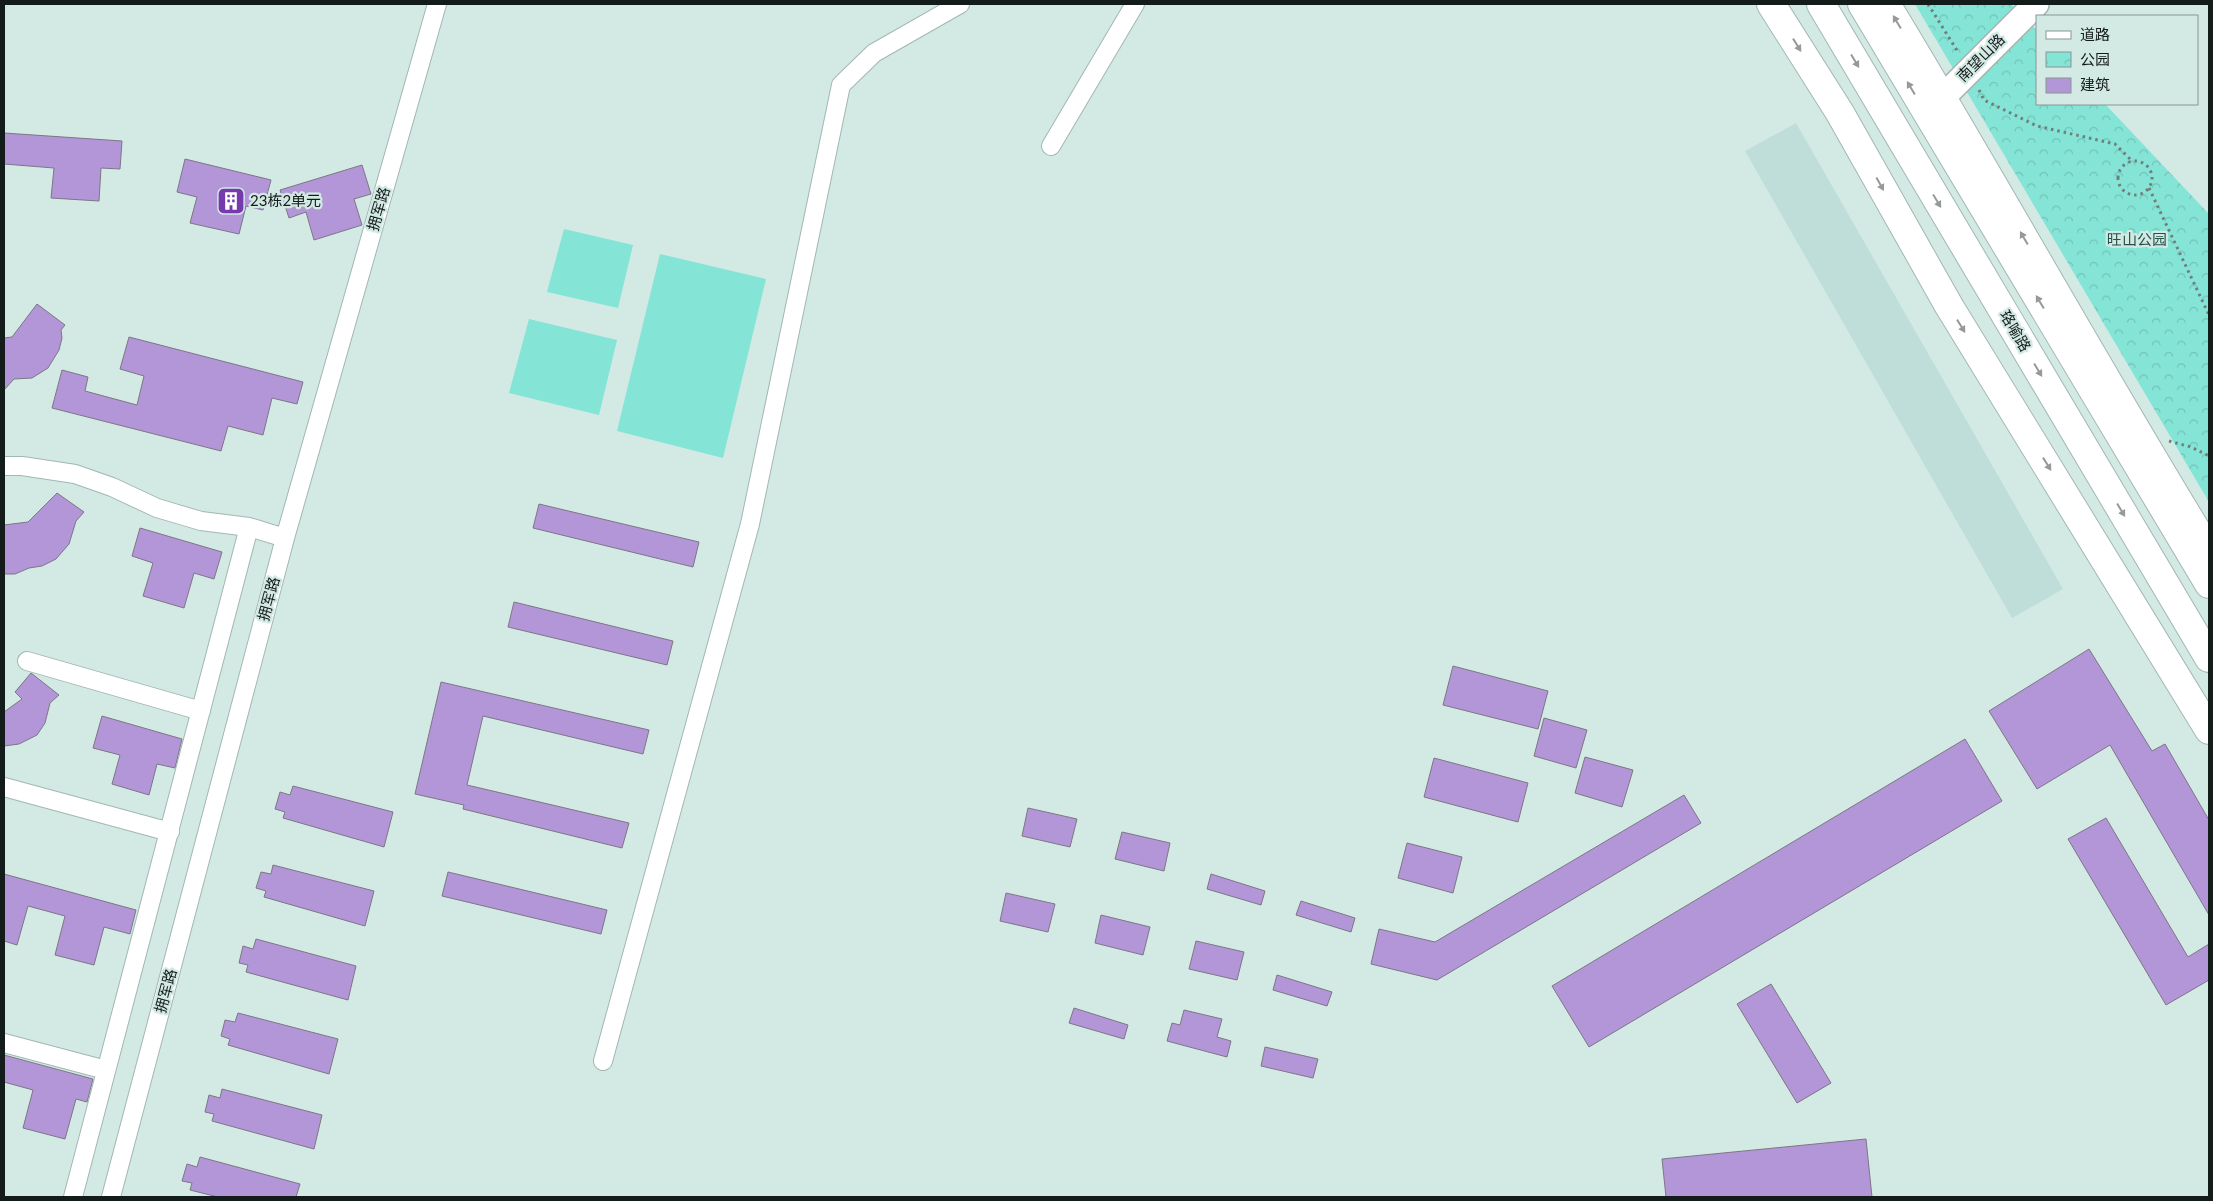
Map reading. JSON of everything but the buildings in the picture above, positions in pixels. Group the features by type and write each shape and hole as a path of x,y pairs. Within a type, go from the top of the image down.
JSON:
{"main road":[{"path":"1771,4 1840,113 1949,306 2209,730"},
{"name":"珞喻路","path":"1821,4 2209,658"},
{"path":"1862,4 1935,105 2209,551"},
{"path":"1886,4 1935,105 2209,584"}],"street":[{"name":"拥军路","path":"112,1197 286,538 437,4"},
{"path":"603,1062 750,524 841,85 874,53 960,4"},
{"path":"1051,146 1135,4"},
{"name":"南望山路","path":"1935,105 2036,4"},
{"path":"4,466 22,466 75,474 112,486 157,508 201,521 249,527 286,538"},
{"path":"73,1197 249,527"},
{"path":"27,662 201,711"},
{"path":"4,787 170,832"},
{"path":"4,1042 106,1070"}],"path":[{"path":"1928,4 1970,70 1984,100 2037,126 2115,144 2132,161"},
{"path":"2132,161 2142,162 2150,170 2152,181 2149,188 2145,192 2134,195 2123,190 2120,184 2119,172 2127,163 2132,161"},
{"path":"2149,188 2209,315"},
{"path":"2137,434 2191,446 2209,456"}],"shaded area":[{"path":"1796,123 2063,589 2012,618 1745,151"}],"green space":[{"name":"旺山公园","path":"1915,4 2011,4 2036,30 2036,105 2106,105 2209,214 2209,502"},
{"path":"564,229 633,245 618,308 547,292"},
{"path":"660,254 766,279 723,458 617,431"},
{"path":"529,319 617,340 599,415 509,393"}],"place":[{"name":"23栋2单元","path":"231,201"}]}
